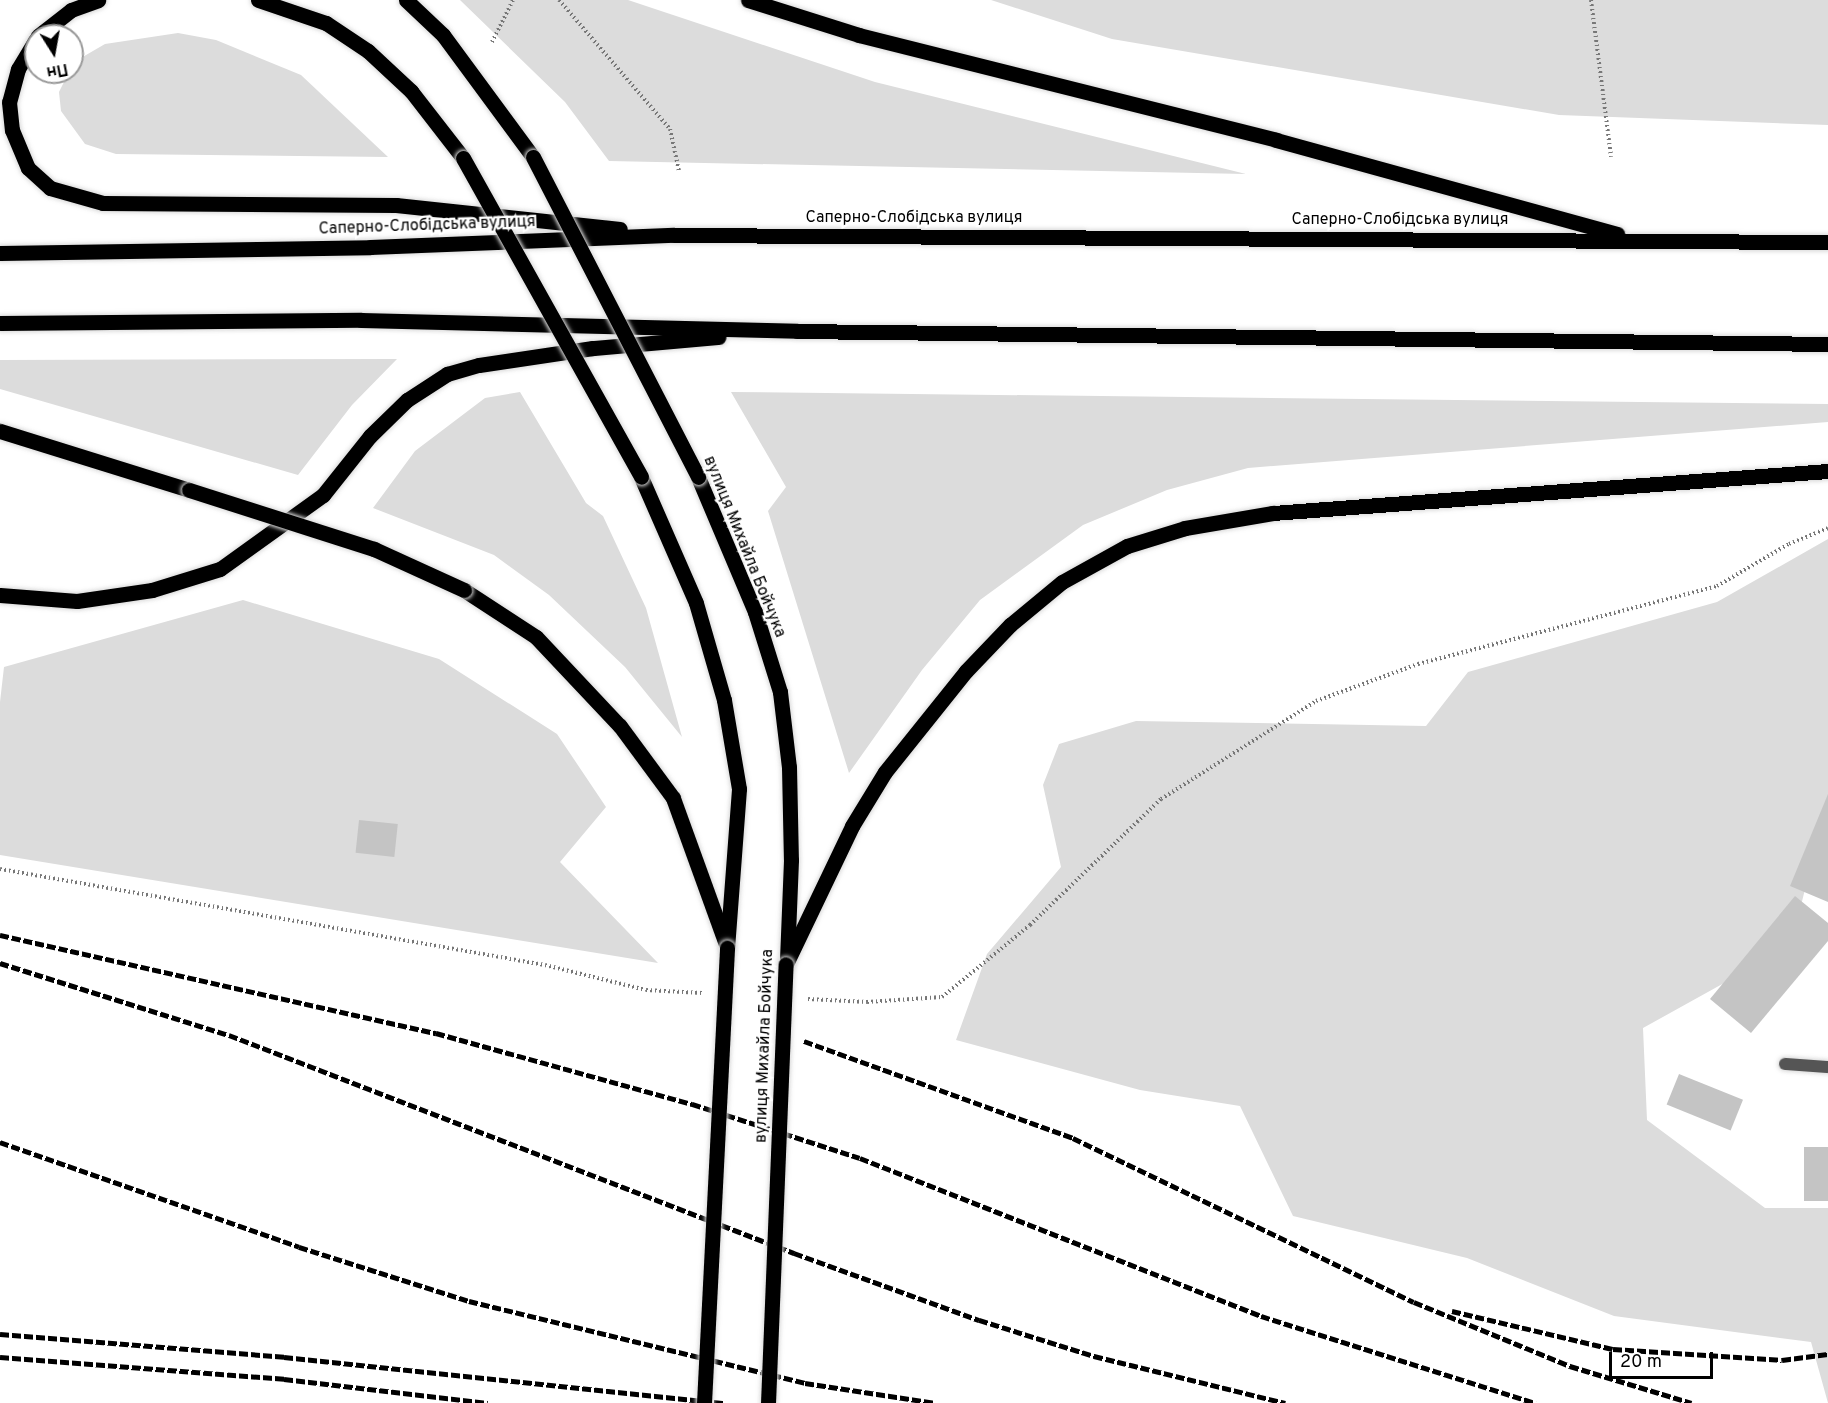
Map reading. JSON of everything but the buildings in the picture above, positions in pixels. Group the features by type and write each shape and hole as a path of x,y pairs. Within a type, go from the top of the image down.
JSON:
{"main road":[{"path":"53,24 71,10 98,0"},
{"path":"258,0 326,23 368,51 411,91 463,158 641,477 696,603 724,700 739,789 727,948 704,1403"},
{"name":"вулиця Михайла Бойчука","path":"406,0 443,35 533,157 698,477 755,612 780,692 789,779 791,860 768,1403"},
{"path":"748,0 859,35 1276,140 1636,239"},
{"path":"24,59 18,69 10,111 12,130 28,168 50,188 103,203 396,205 674,235"},
{"name":"Саперно-Слобідська вулиця","path":"0,253 370,247 674,235 1636,239 1828,242"},
{"path":"0,323 361,320 797,330 1828,344"},
{"path":"0,596 77,601 152,590 220,569 323,495 378,429 406,400 447,374 479,365 593,348 797,330"},
{"path":"0,431 374,549 464,590 536,637 620,726 666,789 727,948"},
{"path":"786,964 852,826 880,781 966,671 1010,625 1062,582 1127,546 1185,528 1273,513 1828,471"}],"lane":[{"path":"1785,1064 1828,1067"}],"path":[{"path":"492,42 513,0"},
{"path":"559,0 670,129 679,171"},
{"path":"1591,0 1611,157"},
{"path":"797,998 867,1002 942,997 1030,925 1161,799 1316,702 1418,663 1717,586 1789,543 1828,528"},
{"path":"0,869 546,965 646,990 704,993"}],"shaded area":[{"path":"460,0 628,0 875,82 1246,174 609,161 565,102"},
{"path":"991,0 1828,0 1828,125 1559,115 1112,39"},
{"path":"178,33 216,40 301,75 388,157 116,154 85,144 61,111 59,92 63,84 84,84 84,56 105,44"},
{"path":"397,359 352,405 298,475 0,389 0,360"},
{"path":"520,392 586,503 603,516 646,608 682,737 625,667 549,595 494,555 373,508 415,451 485,398"},
{"path":"731,392 1828,404 1828,422 1248,468 1167,490 1083,525 980,600 922,670 849,773 768,511 786,487"},
{"path":"1828,539 1828,796 1791,946 1643,1028 1647,1120 1765,1208 1828,1208 1828,1403 1811,1342 1614,1316 1467,1258 1293,1216 1240,1106 1140,1090 956,1040 987,954 1061,867 1043,785 1059,744 1136,721 1426,726 1468,672 1717,602"},
{"path":"243,600 439,659 557,734 606,807 560,862 658,963 0,855 0,702 4,667"}],"railway":[{"path":"0,935 436,1033 692,1104 860,1158 1261,1316 1536,1403"},
{"path":"0,963 229,1035 794,1253 979,1320 1094,1356 1285,1403"},
{"path":"804,1041 1073,1138 1414,1302 1570,1366 1692,1403"},
{"path":"0,1142 299,1247 469,1301 805,1383 935,1403"},
{"path":"1452,1311 1613,1349 1782,1360 1828,1354"},
{"path":"0,1334 284,1357 725,1403"},
{"path":"0,1357 284,1379 488,1403"}]}
